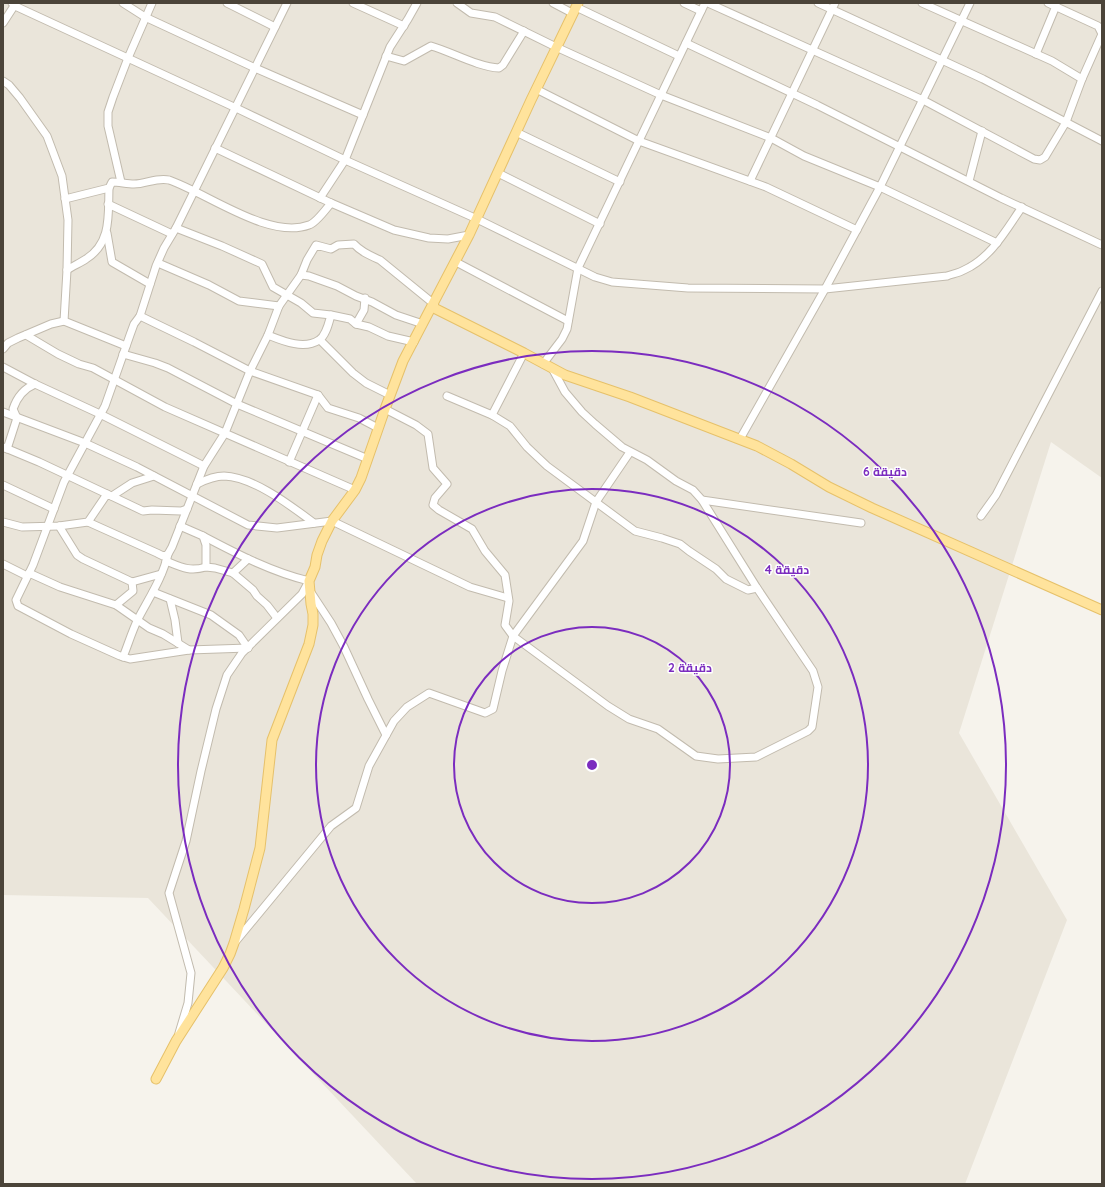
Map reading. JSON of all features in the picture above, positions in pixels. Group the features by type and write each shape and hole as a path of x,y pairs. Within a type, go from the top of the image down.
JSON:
{"main road":[{"path":"156,1079 176,1041 223,968 234,943 260,848 272,740 309,644 313,625 313,614 309,591 309,581 315,567 322,541 332,521 355,490 404,361 477,219 575,7"},
{"path":"433,306 524,352 565,375 630,397 757,446 829,487 872,508 1102,610"}],"street":[{"path":"123,3 145,17 255,68 363,115"},
{"path":"121,182 108,126 108,112 112,97 152,3"},
{"path":"227,3 275,27"},
{"path":"248,648 189,650 130,659 72,634 18,606 16,600 48,526 67,475 105,406 134,324 140,316 150,284 164,248 176,228 287,3"},
{"path":"353,3 404,26"},
{"path":"320,198 346,160 386,56 394,39 404,26 417,3"},
{"path":"457,3 471,13 495,17 556,47 661,95 771,138 804,156 880,187 997,243"},
{"path":"553,3 575,7 680,56"},
{"path":"684,3 700,11"},
{"path":"385,409 416,425 428,434 433,468 447,484 435,498 433,505 472,529 485,551 505,574 508,608 505,625 513,636 608,706 629,719 658,729 696,756 718,759 756,757 808,731 812,727 818,687 812,670 757,588 702,500 693,490 676,482 647,460 630,452 612,439 582,412 565,392 548,366 567,329 578,268 705,3"},
{"path":"708,3 922,100 1034,159 1040,160 1045,157 1066,122 1082,79 1102,34 1098,26 1048,3"},
{"path":"818,3 834,6 982,79 1102,141"},
{"path":"922,3 1052,61 1082,79"},
{"path":"740,439 826,289 880,187 970,3"},
{"path":"3,23 14,4 346,160 477,219 604,280 688,288 826,289 947,276 965,270 982,259 997,243 1022,207"},
{"path":"750,181 834,6"},
{"path":"1036,54 1056,6"},
{"path":"386,56 404,61 431,46 494,68 499,68 503,65 524,31"},
{"path":"686,43 1102,245"},
{"path":"3,80 20,98 47,136 62,176 68,220 64,321"},
{"path":"536,89 639,141 766,187 857,230"},
{"path":"969,181 982,131"},
{"path":"516,132 620,182"},
{"path":"215,148 330,203 394,230 414,236 429,238 448,239 469,234"},
{"path":"498,173 600,224"},
{"path":"150,284 112,262 107,231 109,188 112,182 132,184 164,179 194,191 254,220 276,226 293,228 311,225 330,203"},
{"path":"65,199 109,188"},
{"path":"108,204 172,234"},
{"path":"176,228 262,264 273,287 301,303 313,313 350,319 356,324 369,327 388,336 414,342"},
{"path":"67,270 87,259 94,253 102,242 107,231"},
{"path":"123,657 138,620 161,574 204,466 225,433 250,371 268,335 279,306 301,275 307,260 316,245 331,249 338,245 354,244 358,249 380,260 433,306"},
{"path":"456,262 568,321"},
{"path":"158,263 217,289 229,297 239,301 279,306"},
{"path":"301,275 309,276 336,286 356,296 364,298 405,319 423,324"},
{"path":"981,516 996,495 1102,291"},
{"path":"356,324 364,310 364,298"},
{"path":"268,335 292,343 302,344 320,340 324,335 331,315"},
{"path":"140,316 250,371 318,396 328,408 359,418 378,428"},
{"path":"3,349 8,343 51,324 64,321 126,346"},
{"path":"26,335 64,357 93,368 165,407 355,490"},
{"path":"320,340 360,378 390,395"},
{"path":"492,415 524,352"},
{"path":"123,354 156,363 168,368 237,404 368,459"},
{"path":"3,367 204,466"},
{"path":"35,384 26,388 16,399 13,408 17,418 5,448 143,511 180,511 187,509"},
{"path":"289,462 318,396"},
{"path":"447,396 492,415 510,426 527,447 547,466 635,531 680,544 716,569 726,579 748,590 757,588"},
{"path":"3,412 85,443 154,476 248,525 277,528 332,521 470,587 508,598"},
{"path":"234,943 331,826 356,808 369,766 394,721 407,707 429,693 485,713 493,709 502,671 513,636 583,541 596,502 630,452"},
{"path":"88,522 109,495 132,483 154,476"},
{"path":"197,484 215,477 227,476 240,479 274,495 314,523"},
{"path":"3,485 54,510"},
{"path":"702,500 861,523"},
{"path":"3,522 22,527 59,526 88,522 167,557 186,569 196,570 206,566 233,573 253,590 277,618"},
{"path":"59,526 78,555 83,559 132,582 161,574"},
{"path":"176,1041 188,1003 191,973 169,893 186,841 200,772 216,709 227,675 235,662 302,594 309,581 289,576 248,559 180,526"},
{"path":"203,536 206,545 206,566"},
{"path":"233,573 248,559"},
{"path":"3,564 60,586 116,605 149,628 163,634 189,650"},
{"path":"116,605 133,591 132,582"},
{"path":"309,591 328,618 344,646 386,735"},
{"path":"152,592 211,616 239,635 248,648"},
{"path":"170,599 175,620 178,644"}],"shaded area":[{"path":"3,3 1102,3 1102,478 1051,442 959,733 1067,920 965,1184 417,1184 148,898 3,895"}]}
